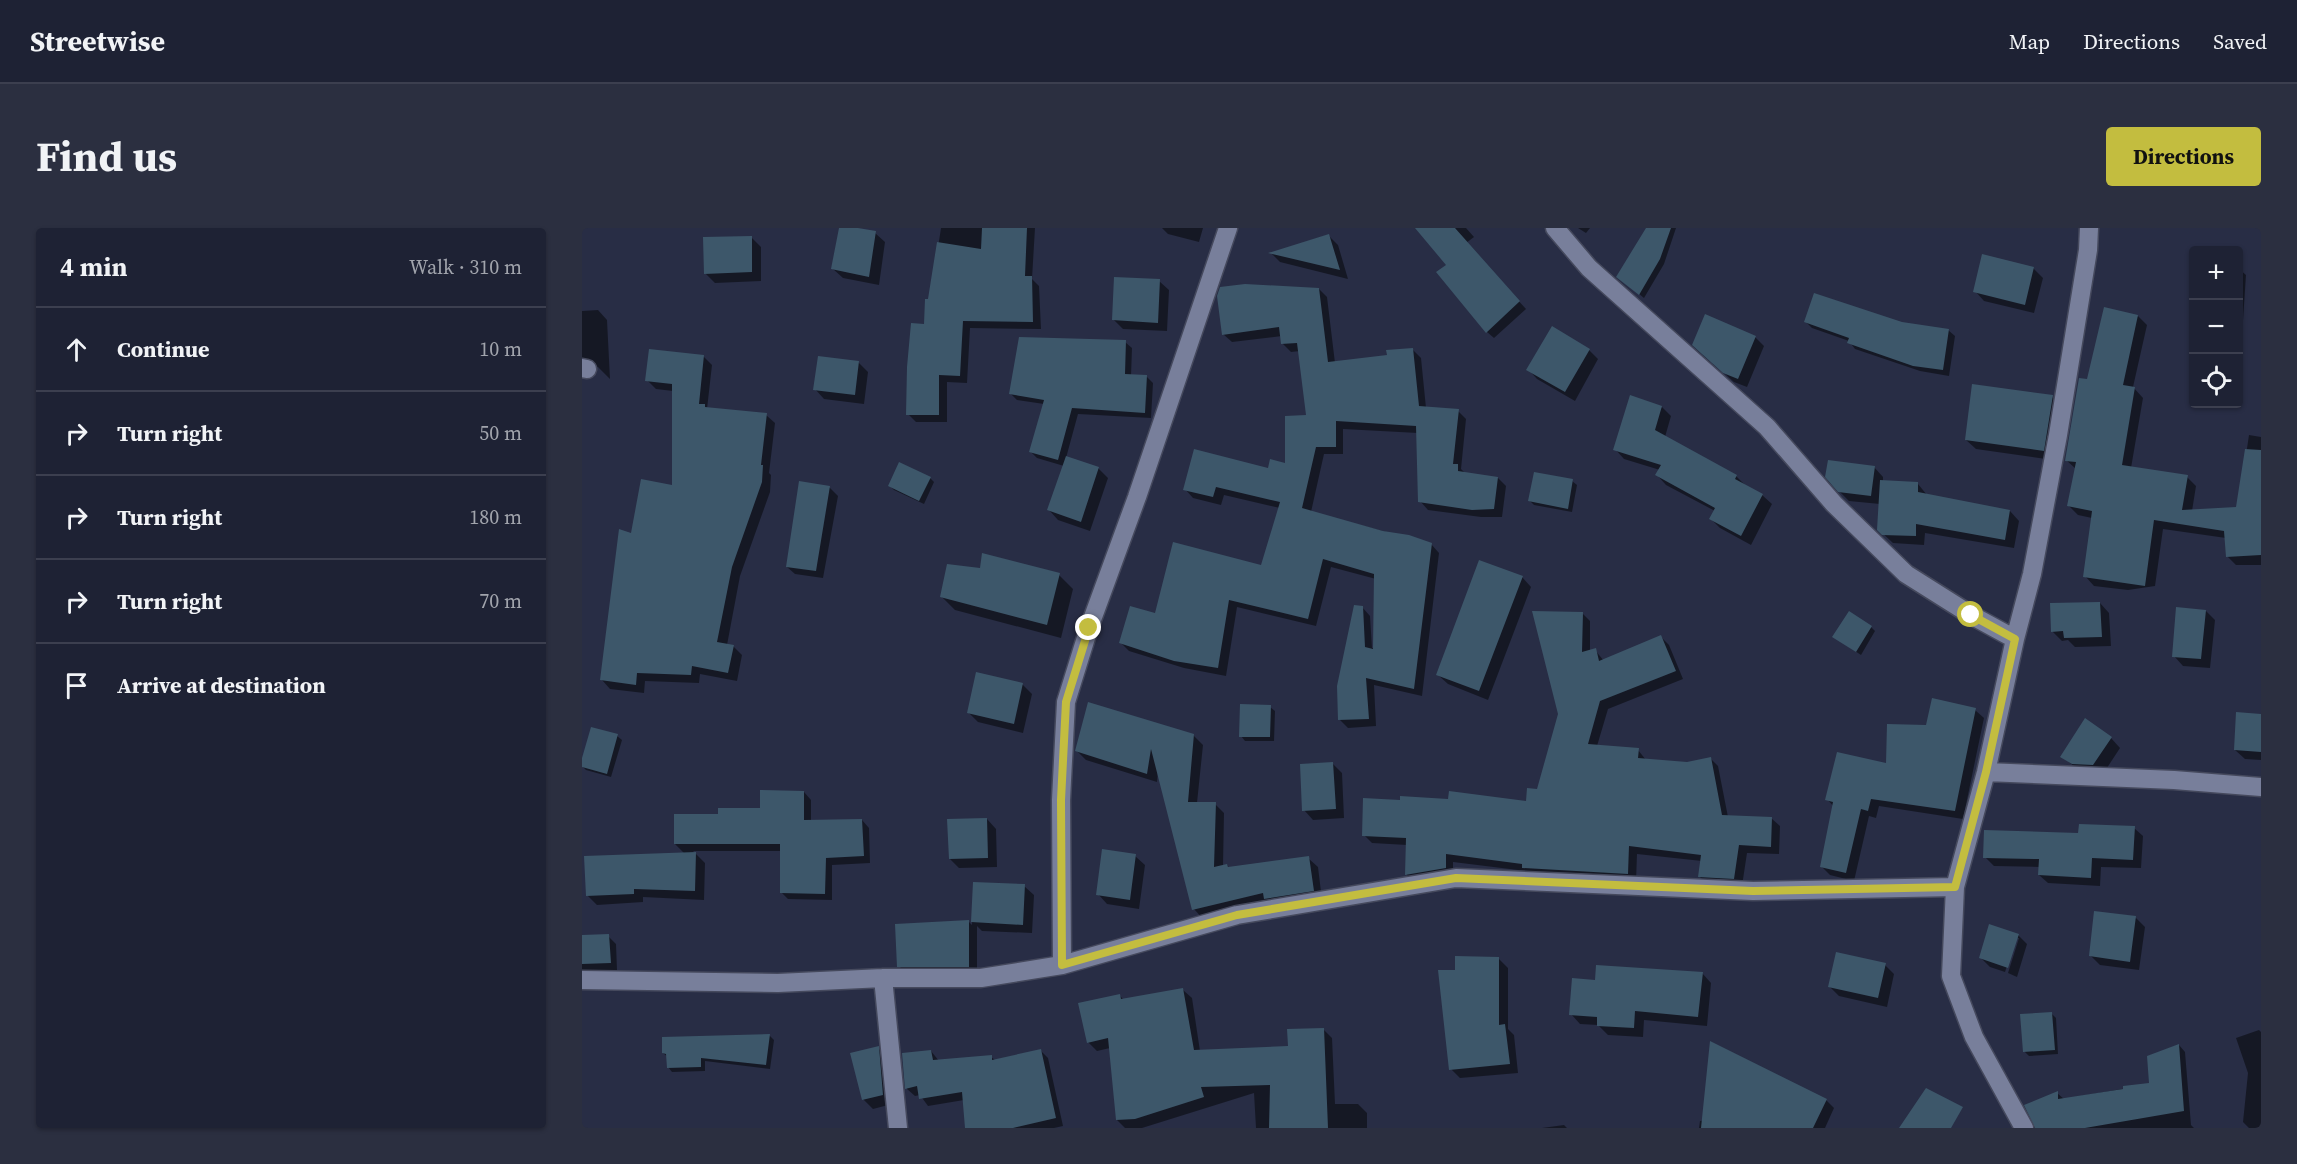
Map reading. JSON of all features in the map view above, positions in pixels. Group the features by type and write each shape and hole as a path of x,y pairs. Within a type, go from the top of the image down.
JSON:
{"street":[{"path":"1062,965 1061,800 1066,702 1089,628 1137,497 1228,228"},
{"path":"1555,228 1588,268 1767,427 1834,504 1906,574 1971,615 2015,639"},
{"path":"2024,1128 1974,1038 1950,976 1955,887 1986,772 2015,639 2032,574 2058,435 2088,250 2089,228"},
{"path":"1986,772 2174,780 2261,787"},
{"path":"582,980 778,983 883,978 981,978 1062,965 1237,915 1456,878 1753,891 1955,887"},
{"path":"883,978 898,1128"}],"building":[{"path":"839,228 876,231 869,277 831,269"},
{"path":"982,228 1027,228 1025,276 1032,276 1033,322 963,321 960,376 939,375 939,415 906,415 911,323 924,324 925,299 928,299 937,242 981,249"},
{"path":"1415,228 1455,228 1520,301 1486,333 1436,272 1446,265"},
{"path":"1646,228 1671,228 1660,259 1639,295 1616,277"},
{"path":"1329,234 1340,270 1268,253"},
{"path":"752,236 752,272 704,274 703,237"},
{"path":"1982,254 2034,267 2025,305 1973,292"},
{"path":"1114,277 1160,279 1158,323 1112,320"},
{"path":"1245,284 1319,288 1328,362 1387,355 1386,350 1413,348 1419,406 1459,409 1453,464 1458,464 1458,471 1498,477 1494,509 1472,510 1418,502 1416,426 1336,421 1336,447 1316,447 1302,508 1432,543 1414,689 1366,678 1369,719 1338,720 1337,686 1354,605 1363,606 1365,647 1373,649 1374,574 1323,559 1308,619 1229,600 1218,668 1174,661 1119,643 1130,606 1155,613 1173,542 1261,565 1280,502 1216,487 1213,497 1183,490 1194,449 1268,468 1270,459 1285,463 1285,416 1306,415 1297,343 1281,344 1279,327 1222,335 1217,296 1220,287"},
{"path":"1814,293 1902,322 1949,329 1943,370 1913,366 1847,343 1849,338 1804,322"},
{"path":"2104,307 2138,315 2123,385 2135,387 2122,465 2188,475 2182,510 2236,507 2245,449 2261,450 2261,555 2226,557 2224,531 2154,520 2145,586 2083,577 2092,511 2067,506 2076,462 2065,461 2079,378 2087,379"},
{"path":"1705,314 1756,336 1738,379 1723,373 1692,345"},
{"path":"1552,326 1590,349 1565,392 1526,370"},
{"path":"1019,337 1126,340 1125,374 1147,375 1145,413 1072,408 1058,460 1029,452 1044,400 1009,394"},
{"path":"649,349 704,355 699,404 705,404 705,407 767,413 761,465 763,465 762,482 732,567 717,642 734,645 728,673 692,666 691,675 637,673 636,685 600,680 619,529 631,533 641,479 672,485 672,384 645,381"},
{"path":"818,356 859,361 855,395 813,390"},
{"path":"1972,384 2053,395 2044,451 1965,440"},
{"path":"1630,395 1662,406 1655,430 1737,475 1735,479 1763,494 1741,536 1709,519 1715,508 1655,475 1661,465 1613,450"},
{"path":"1066,456 1099,467 1081,522 1047,510"},
{"path":"1828,460 1875,466 1871,496 1838,492 1825,477"},
{"path":"899,462 931,477 919,501 888,486"},
{"path":"1534,472 1573,479 1568,509 1528,501"},
{"path":"1880,480 1918,482 1918,492 2010,510 2005,540 1916,524 1916,536 1882,535 1877,530"},
{"path":"799,481 830,486 816,571 786,567"},
{"path":"982,553 1060,573 1047,625 940,597 947,564 980,568"},
{"path":"1479,560 1523,576 1479,691 1436,675"},
{"path":"2100,602 2102,637 2064,638 2063,631 2051,632 2050,603"},
{"path":"2176,607 2206,610 2201,659 2172,657"},
{"path":"1532,611 1583,612 1582,652 1596,648 1599,661 1661,635 1676,671 1600,701 1588,744 1639,748 1638,758 1687,762 1711,757 1722,815 1772,817 1771,847 1739,845 1734,879 1698,877 1701,855 1629,846 1628,874 1522,868 1522,864 1446,854 1446,868 1405,875 1406,838 1362,836 1363,798 1400,800 1400,796 1448,799 1449,791 1526,801 1527,788 1537,789 1558,714"},
{"path":"1849,611 1872,626 1856,652 1832,637"},
{"path":"976,672 1023,683 1014,724 967,713"},
{"path":"1932,698 1976,708 1955,811 1871,799 1868,811 1861,809 1846,873 1820,867 1833,802 1825,800 1837,752 1886,763 1887,724 1926,725"},
{"path":"1088,702 1194,734 1188,802 1216,802 1214,867 1309,856 1314,891 1264,899 1263,893 1192,910 1151,749 1147,774 1075,751"},
{"path":"1240,704 1271,705 1270,737 1239,737"},
{"path":"2236,712 2261,714 2261,752 2234,750"},
{"path":"2085,718 2112,737 2093,765 2072,764 2060,757"},
{"path":"591,727 618,734 607,774 582,767 582,758"},
{"path":"1333,762 1336,809 1302,811 1300,764"},
{"path":"760,790 804,791 804,820 862,819 864,856 826,858 825,894 780,893 780,844 674,844 674,814 718,814 718,808 760,808"},
{"path":"987,818 988,858 949,859 947,819"},
{"path":"2079,824 2135,826 2133,860 2092,858 2091,878 2038,875 2039,859 1983,858 1984,830 2078,833"},
{"path":"1102,849 1136,854 1130,900 1096,895"},
{"path":"696,852 695,891 634,889 634,894 586,896 584,856"},
{"path":"973,882 1025,884 1023,925 971,922"},
{"path":"2094,911 2136,916 2130,962 2089,956"},
{"path":"969,920 969,967 897,967 895,924"},
{"path":"1989,924 2019,934 2008,968 1979,958"},
{"path":"609,934 611,963 582,964 582,935"},
{"path":"1836,952 1886,963 1878,998 1828,987"},
{"path":"1455,956 1499,957 1499,1025 1505,1024 1510,1064 1449,1070 1438,970 1455,970"},
{"path":"1596,965 1703,972 1698,1017 1635,1011 1634,1028 1597,1026 1597,1017 1569,1015 1572,978 1595,980"},
{"path":"1183,988 1194,1050 1288,1046 1287,1029 1324,1028 1328,1128 1269,1128 1270,1085 1201,1087 1204,1097 1135,1119 1116,1120 1108,1038 1087,1043 1078,1003 1120,994 1121,999"},
{"path":"2052,1012 2055,1050 2023,1052 2020,1014"},
{"path":"770,1034 766,1065 701,1058 701,1067 667,1068 666,1054 662,1053 662,1037"},
{"path":"1710,1041 1827,1099 1813,1128 1701,1128"},
{"path":"2179,1044 2184,1111 2085,1128 2035,1128 2024,1105 2058,1091 2058,1099 2149,1083 2147,1056"},
{"path":"879,1046 883,1095 862,1100 850,1053"},
{"path":"1041,1049 1056,1118 1013,1128 965,1128 962,1092 919,1099 917,1086 905,1089 902,1053 931,1050 933,1060 992,1055 992,1060"},
{"path":"1926,1088 1963,1107 1951,1128 1899,1128"}],"route":[{"path":"1089,628 1066,702 1061,800 1062,965 1237,915 1456,878 1753,891 1955,887 1986,772 2015,639 1971,615"}]}
